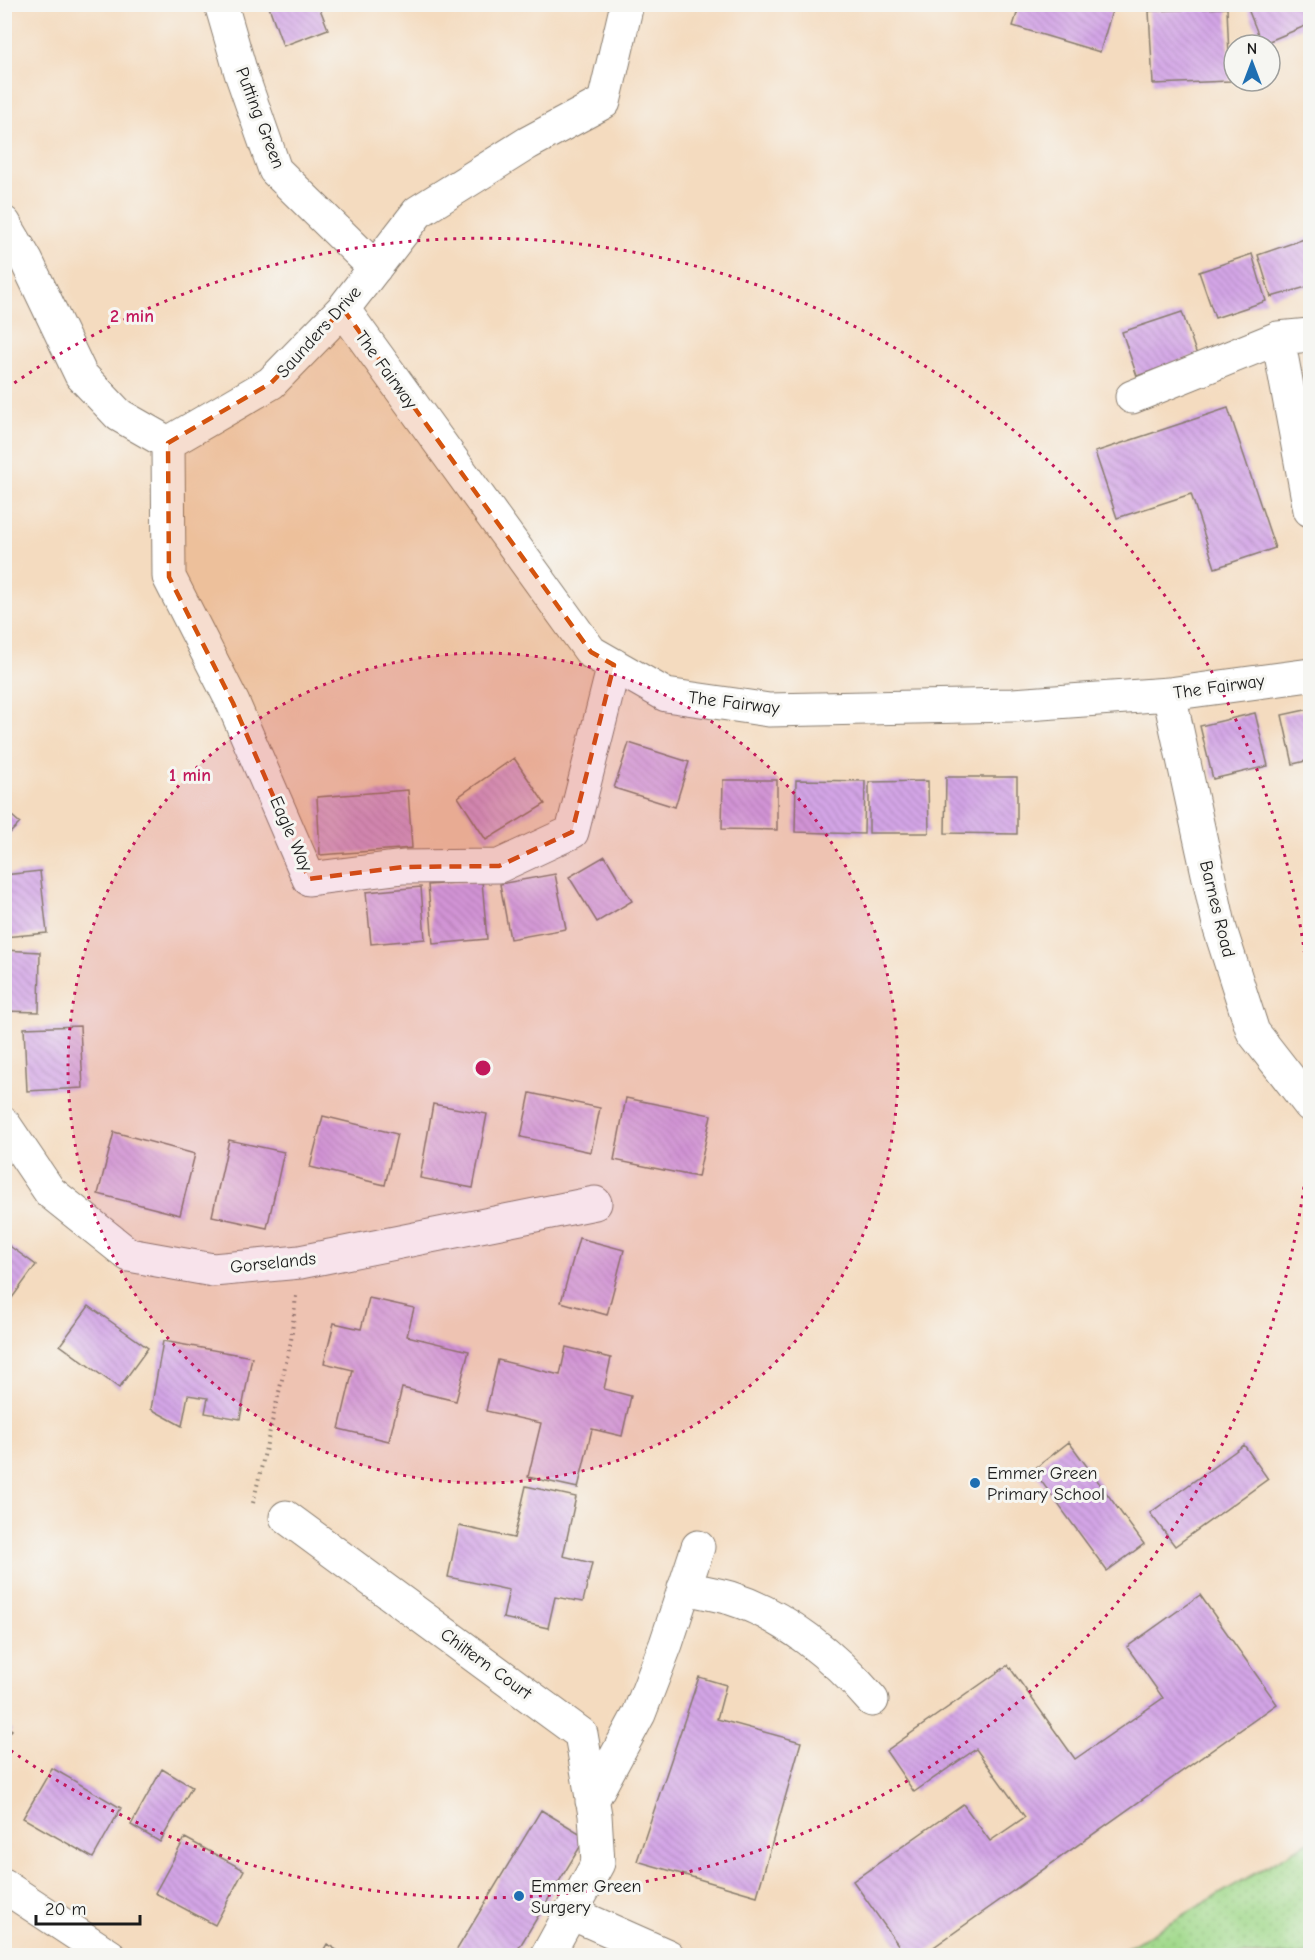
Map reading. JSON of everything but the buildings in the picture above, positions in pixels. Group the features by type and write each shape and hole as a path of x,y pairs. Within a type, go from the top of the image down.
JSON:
{"street":[{"name":"Putting Green","path":"221,4 241,73 275,170 375,268"},
{"name":"Saunders Drive","path":"168,443 272,383 343,309 418,212 528,142 604,102 627,4"},
{"path":"4,223 27,261 81,375 119,415 168,443"},
{"name":"The Fairway","path":"343,309 591,652 666,695 769,710 1014,705 1169,694 1311,675"},
{"path":"1132,397 1278,338 1311,335"},
{"path":"1278,338 1311,510"},
{"name":"Eagle Way","path":"168,443 169,577 233,703 309,879 403,867 499,866 572,832 614,665"},
{"name":"Barnes Road","path":"1169,694 1220,929 1253,1032 1311,1105"},
{"name":"Gorselands","path":"4,1124 50,1192 129,1255 213,1270 300,1262 595,1203"},
{"name":"Chiltern Court","path":"286,1517 581,1734 592,1801 598,1863 572,1912"},
{"path":"592,1801 639,1714 666,1644 698,1547"},
{"path":"684,1588 730,1598 763,1612 791,1628 823,1652 872,1700"},
{"path":"4,1886 110,1956"},
{"path":"547,1956 572,1912 668,1956"}],"highlighted area":[{"path":"343,309 591,652 614,665 572,832 499,866 403,867 309,879 233,703 169,577 168,443 271,383"}],"green space":[{"path":"1310,1841 1310,1955 1115,1955"}],"place":[{"name":"Emmer Green Primary School","path":"975,1483"},
{"name":"Emmer Green Surgery","path":"519,1896"}]}
